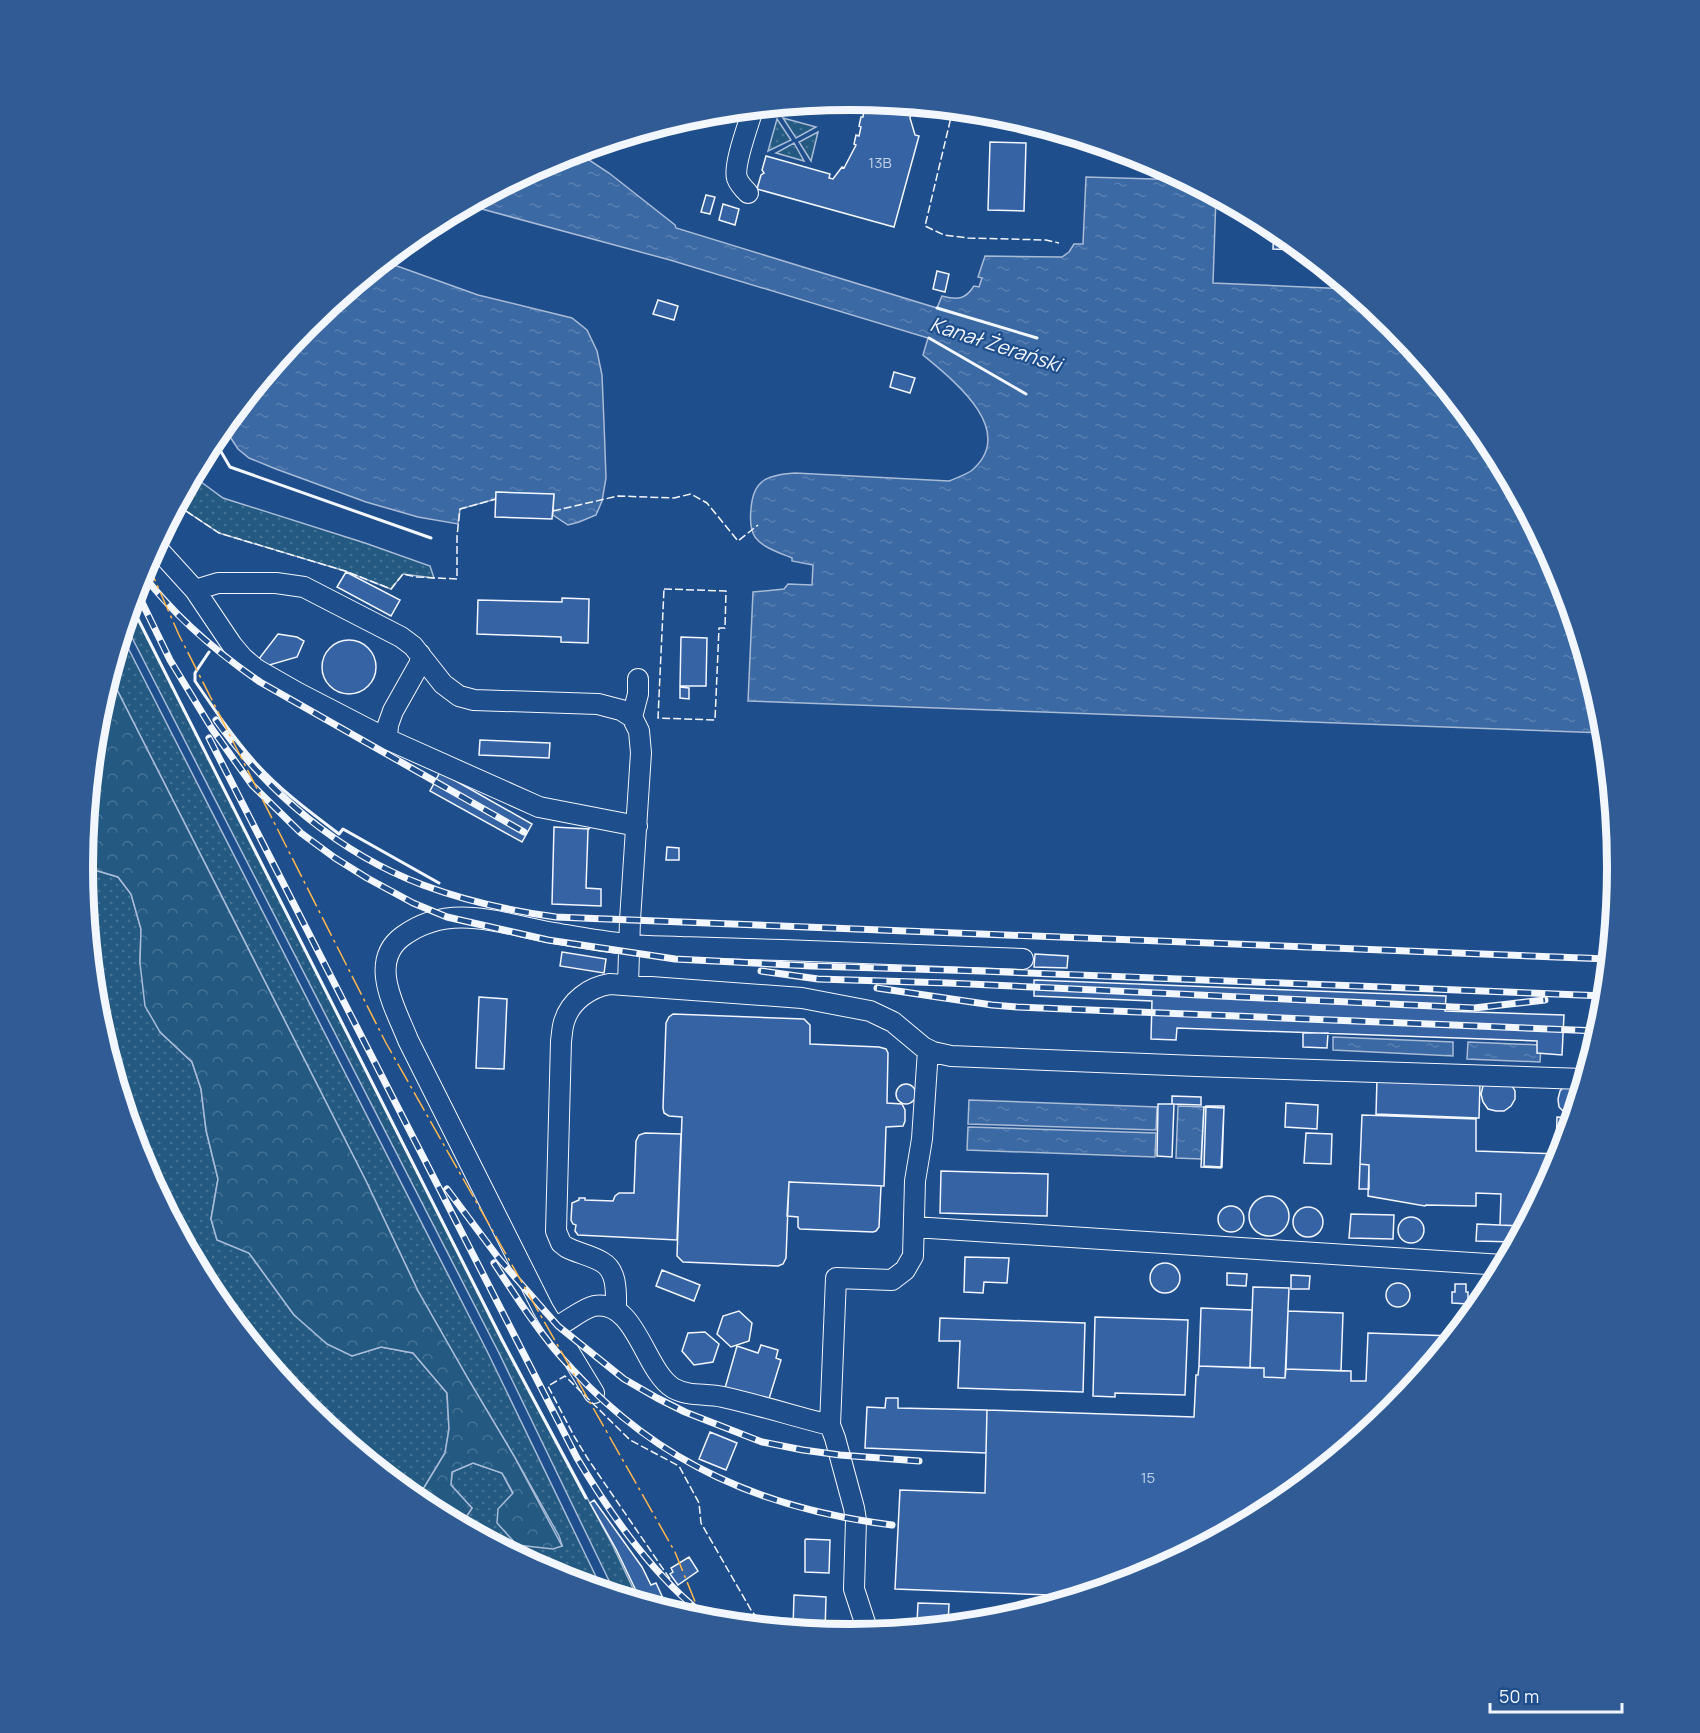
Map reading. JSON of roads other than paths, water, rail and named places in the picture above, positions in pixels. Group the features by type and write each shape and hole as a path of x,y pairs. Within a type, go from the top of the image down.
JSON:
{"lane":[{"path":"748,193 740,185 736,176 751,116"},
{"path":"162,553 195,591 232,645 256,669 387,739 539,807 638,826"},
{"path":"195,591 218,584 276,583 304,587 401,637 413,646 443,684 459,696 474,700 598,704 621,710 632,717 639,732 641,753 628,985"},
{"path":"387,739 388,724 393,711 420,663 420,654"},
{"path":"632,717 638,694 638,679"},
{"path":"594,1393 543,1309 408,1040 385,975 386,958 393,946 403,936 423,925 447,917 473,917 536,931 630,945 1023,959"},
{"path":"616,1310 617,1289 606,1265 566,1247 561,1243 556,1231 563,1023 574,1002 599,986 628,985 802,998 870,1011 893,1022 928,1050 951,1056 1576,1079"},
{"path":"865,1623 854,1589 856,1520 854,1508 830,1425 836,1278 892,1280 905,1270 913,1256 915,1181 922,1139 928,1050"},
{"path":"914,1227 1494,1264"},
{"path":"554,1328 593,1306 616,1310 626,1318 654,1366 673,1388 690,1394 719,1396 830,1425"}],"water":[{"name":"Kanał Żerański","path":"588,157 589,160 609,173 676,228 937,308 942,296 960,298 974,286 979,287 982,278 978,277 985,256 1062,257 1074,244 1083,244 1086,177 1167,179 1185,188 1216,204 1213,283 1339,288 1385,331 1451,406 1506,488 1549,577 1567,623 1581,671 1595,733 748,701 753,592 784,589 788,584 812,585 813,565 792,561 792,558 758,541 753,534 752,499 759,485 770,477 795,473 949,481 971,471 984,456 988,440 985,423 964,392 923,355 928,338 670,260 478,208 560,167"},
{"path":"392,264 478,295 572,318 587,330 597,351 602,375 606,478 602,501 596,515 579,522 568,525 553,515 554,495 496,492 496,499 460,509 458,524 418,517 366,502 276,469 249,458 238,449 229,435 281,367 351,297"},
{"path":"1333,1037 1453,1042 1453,1056 1333,1050"},
{"path":"1468,1042 1541,1045 1540,1062 1467,1059"},
{"path":"969,1100 1157,1107 1156,1130 968,1124"},
{"path":"1178,1106 1204,1107 1201,1159 1176,1158"},
{"path":"968,1127 1156,1133 1155,1157 967,1150"}],"railway":[{"path":"149,582 196,632 260,682 524,832"},
{"path":"141,601 170,660 212,729 252,785 301,833 335,858 413,903 447,917 548,940 675,959 1595,996"},
{"path":"216,720 258,772 282,796 334,838 392,872 423,885 472,901 522,912 556,917 1602,959"},
{"path":"209,738 577,1458 605,1503 636,1545 671,1585 695,1607"},
{"path":"761,971 818,979 1474,1008 1545,1000"},
{"path":"877,988 1017,1007 1588,1031"},
{"path":"447,1189 500,1260 558,1326 624,1379 685,1412 762,1442 840,1455 919,1461"},
{"path":"494,1263 534,1322 572,1369 606,1403 641,1432 678,1456 717,1477 758,1494 845,1518 892,1525"}]}
